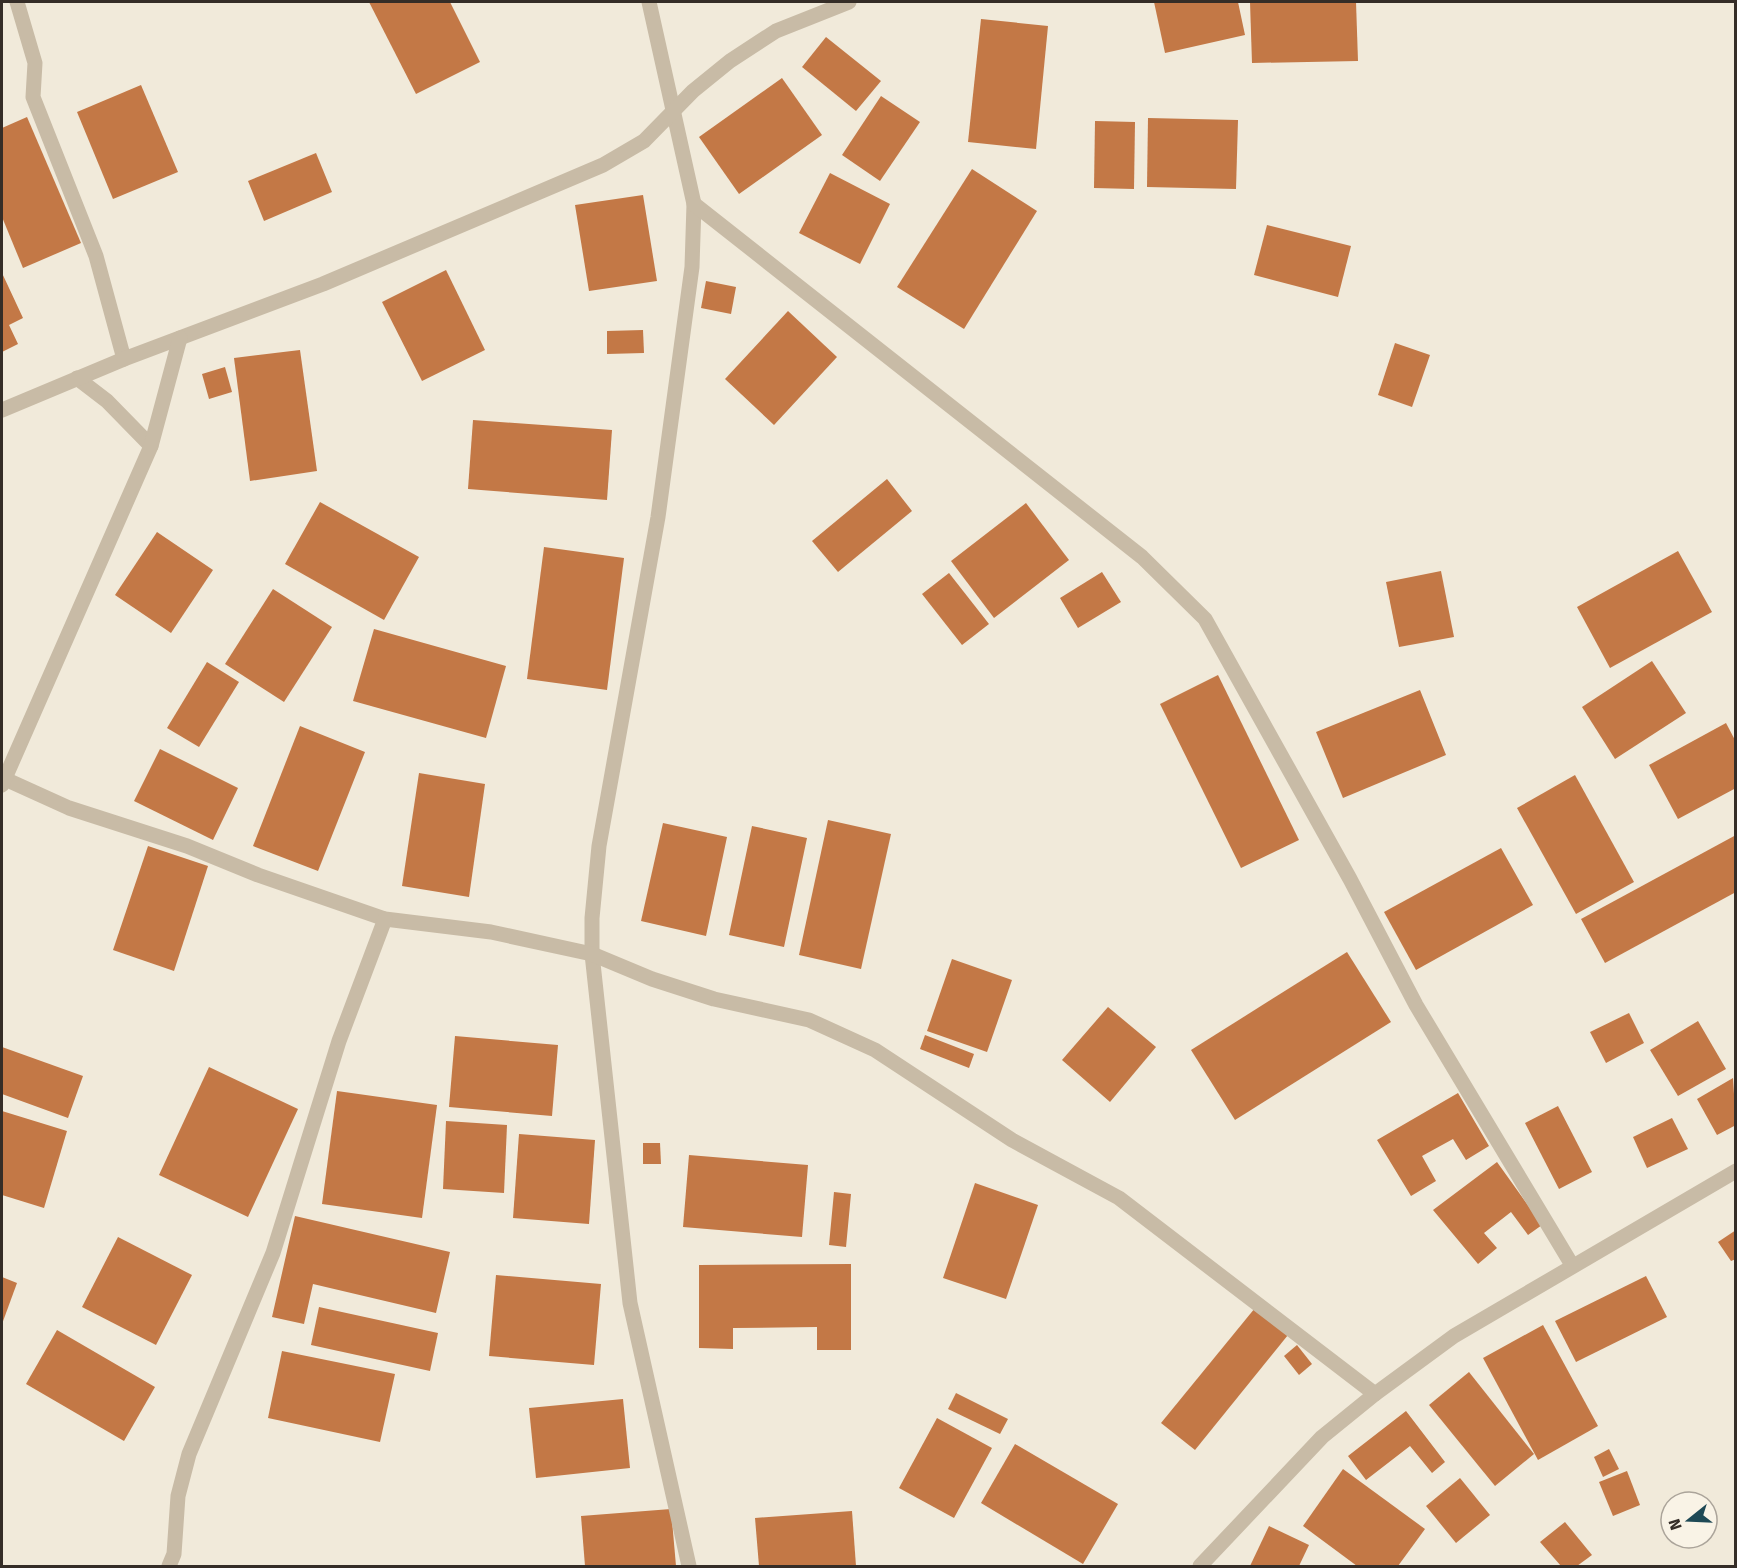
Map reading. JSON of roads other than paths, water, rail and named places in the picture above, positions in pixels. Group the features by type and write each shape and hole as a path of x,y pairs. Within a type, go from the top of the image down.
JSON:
{"street":[{"path":"18,2 35,63 33,97 96,255 124,359"},
{"path":"649,2 672,114 694,204 692,267 658,517 599,846 592,918 592,954 630,1303 689,1566"},
{"path":"2,410 124,359 322,284 603,165 644,141 693,91 730,61 776,31 849,2"},
{"path":"694,204 1142,557 1205,620 1334,849 1416,1005 1572,1265"},
{"path":"180,338 151,446 3,782 69,808 188,846 258,875 386,918 490,932 592,954 652,979 704,996 809,1020 875,1050 1012,1140 1119,1198 1375,1394"},
{"path":"77,378 107,401 151,446"},
{"path":"169,1566 174,1554 178,1496 189,1454 273,1253 339,1041 386,918"},
{"path":"1200,1566 1322,1437 1375,1394 1454,1336 1736,1171"}]}
